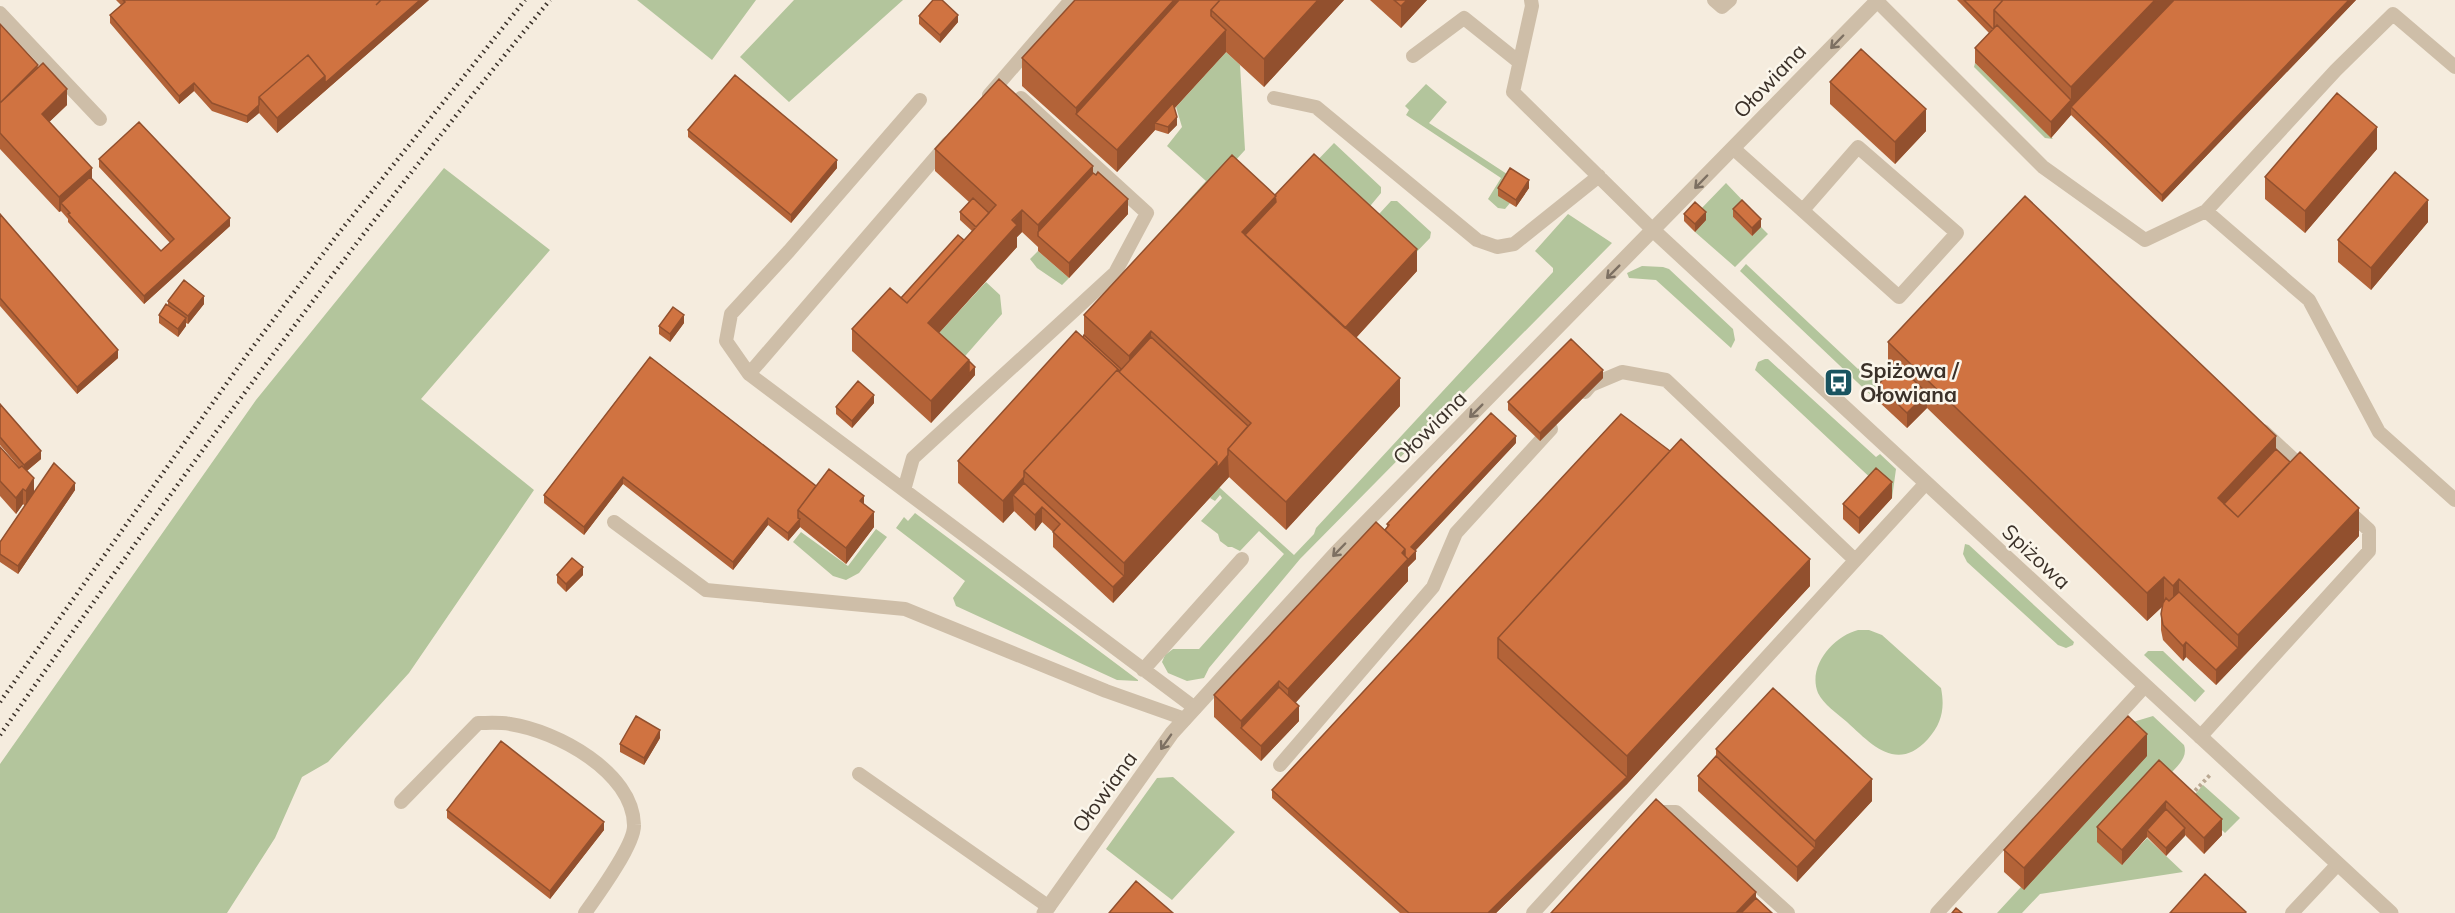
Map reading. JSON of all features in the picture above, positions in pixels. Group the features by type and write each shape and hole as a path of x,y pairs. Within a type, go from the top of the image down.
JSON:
{"street":[{"name":"Ołowiana","path":"1046,910 1172,734 1336,553 1877,1"},
{"name":"Spiżowa","path":"1654,231 2391,913"}],"lane":[{"path":"979,107 1071,0"},
{"path":"1531,0 1532,6 1513,92 1654,231"},
{"path":"1714,0 1722,7 1730,0"},
{"path":"1877,1 2043,167 2145,240 2206,211 2336,70 2393,14 2455,67"},
{"path":"0,13 100,119"},
{"path":"1413,56 1464,18 1519,62"},
{"path":"904,490 913,458 1115,273 1146,213 1021,98"},
{"path":"1274,98 1316,107 1477,240 1497,248 1514,244 1599,176"},
{"path":"920,100 731,314 726,341 749,374 1143,670 1190,714"},
{"path":"749,374 956,134"},
{"path":"1734,149 1899,297 1957,233 1858,147 1803,210"},
{"path":"2206,211 2309,300 2379,432 2455,500"},
{"path":"1575,402 1591,385 1622,372 1666,380 1855,560"},
{"path":"1280,765 1433,587 1456,533 1559,420"},
{"path":"2256,424 2317,481"},
{"path":"1533,913 1926,483"},
{"path":"2200,737 2369,551 2369,530 2334,497"},
{"path":"614,522 706,590 905,609 1106,691 1190,714"},
{"path":"1143,670 1242,559"},
{"path":"1937,913 2145,686"},
{"path":"400,802 478,723 510,723 542,733 590,756 626,793 634,826 619,863 585,913"},
{"path":"859,774 1046,910"},
{"path":"1645,829 1660,812 1676,812 1788,913"},
{"path":"2292,913 2338,864"}],"path":[{"path":"2182,791 2189,797 2213,771"}],"green space":[{"path":"637,0 756,0 712,60"},
{"path":"794,0 903,0 789,102 740,57"},
{"path":"1226,52 1240,65 1245,150 1156,248 1151,242 1206,181 1167,146 1182,127 1176,107"},
{"path":"1975,63 2053,139 2045,138 1974,67"},
{"path":"1426,84 1447,102 1429,123 1510,176 1498,195 1510,203 1505,209 1498,208 1488,199 1501,178 1406,115 1409,110 1405,106"},
{"path":"1334,143 1381,187 1381,193 1366,211 1311,167"},
{"path":"444,168 550,250 421,399 534,490 409,673 328,762 302,777 275,838 227,913 0,913 0,764 256,400"},
{"path":"1726,183 1746,204 1733,217 1752,236 1761,227 1768,234 1735,267 1695,232 1706,220 1698,212"},
{"path":"1391,201 1397,201 1431,232 1430,238 1407,262 1368,226"},
{"path":"1568,214 1612,243 1300,559 1209,668 1204,678 1187,681 1168,673 1162,662 1165,655 1173,649 1199,649 1284,554 1259,531 1240,551 1220,541 1218,534 1201,521 1222,498 1220,495 1215,501 1210,498 1219,487 1294,555 1314,534 1316,528 1553,272 1553,268 1535,251"},
{"path":"1038,251 1069,278 1062,285 1037,268 1030,259"},
{"path":"1746,264 1858,369 1861,367 1873,379 1897,380 1877,401 1740,271"},
{"path":"1642,266 1669,269 1733,329 1735,340 1731,348 1656,280 1629,278 1627,273"},
{"path":"986,282 1000,295 1002,314 959,363 928,345"},
{"path":"1768,359 1876,457 1880,454 1896,469 1892,498 1755,370 1758,362"},
{"path":"915,513 1138,681 1117,680 956,606 953,598 965,581 896,528 904,517 908,521"},
{"path":"876,529 887,537 859,573 846,580 833,576 793,542 801,532 848,566"},
{"path":"1965,544 1969,545 2074,642 2073,645 2066,648 2058,645 1967,562 1963,554"},
{"path":"1869,630 1882,635 1941,688 1943,702 1936,727 1917,749 1906,754 1895,755 1875,746 1831,709 1818,693 1816,673 1819,663 1832,645 1849,633"},
{"path":"2148,651 2163,651 2205,691 2195,702 2144,655"},
{"path":"2153,716 2184,745 2184,755 2159,789 2122,865 2147,838 2183,872 2040,894 2022,913 1997,913 2021,887 2133,722"},
{"path":"1173,777 1235,832 1172,900 1106,849 1157,778"},
{"path":"2203,785 2240,818 2225,833 2190,800"}],"building":[{"path":"123,0 420,0 325,83 325,76 308,55 259,97 259,105 247,116 212,103 194,83 179,96 110,15 125,2"},
{"path":"933,0 942,0 958,15 940,35 919,16"},
{"path":"1075,0 1174,0 1076,108 1022,58"},
{"path":"1179,0 1220,0 1211,10 1211,16 1226,30 1117,150 1076,114"},
{"path":"1220,0 1318,0 1264,59 1211,10"},
{"path":"1394,0 1407,0 1401,6"},
{"path":"1964,0 2003,0 1994,10 1994,28 1993,29"},
{"path":"2003,0 2155,0 2071,87 1994,10"},
{"path":"2174,0 2349,0 2162,195 2071,107"},
{"path":"0,24 38,65 0,103"},
{"path":"1997,25 2071,100 2051,122 1975,48"},
{"path":"1861,49 1926,109 1895,142 1830,82"},
{"path":"308,55 325,76 277,118 259,97"},
{"path":"43,63 67,89 42,114 92,168 59,197 0,133 0,103"},
{"path":"735,75 837,160 791,215 688,130"},
{"path":"999,79 1093,166 1038,225 1022,210 1012,220 1017,225 928,323 969,360 931,401 852,329 890,288 907,303 996,205 935,149"},
{"path":"2337,93 2377,127 2305,211 2265,177"},
{"path":"1173,103 1177,117 1168,127 1155,123"},
{"path":"139,122 230,218 144,296 68,214 70,213 61,203 90,177 161,251 174,239 99,159"},
{"path":"1314,154 1417,249 1345,328 1245,235 1276,202 1275,195"},
{"path":"1232,155 1276,196 1242,232 1400,378 1286,502 1228,449 1251,423 1151,331 1129,356 1084,315"},
{"path":"1510,168 1529,180 1516,200 1498,188"},
{"path":"1098,172 1128,199 1069,263 1038,236 1038,232 1093,173 1096,175"},
{"path":"2395,172 2428,200 2371,268 2338,240"},
{"path":"2025,196 2276,436 2218,498 2238,517 2300,452 2359,508 2238,635 2179,579 2173,586 2164,577 2147,593 1888,342"},
{"path":"973,198 989,213 976,227 960,212"},
{"path":"1742,200 1761,219 1752,228 1733,209"},
{"path":"1695,202 1706,212 1695,224 1684,214"},
{"path":"0,214 118,350 77,387 0,298"},
{"path":"958,235 964,240 907,303 901,298"},
{"path":"184,280 204,296 188,316 168,301"},
{"path":"166,304 186,318 178,329 159,315"},
{"path":"673,307 684,315 670,334 659,326"},
{"path":"1076,331 1120,371 1151,337 1248,426 1228,449 1228,455 1217,468 1217,462 1117,370 1024,471 1024,477 1003,501 958,461"},
{"path":"1084,335 1121,369 1120,371 1083,337"},
{"path":"1571,339 1603,370 1540,433 1508,402"},
{"path":"650,357 816,486 798,510 800,519 788,533 768,518 733,562 623,477 584,527 544,495"},
{"path":"969,361 975,367 969,374"},
{"path":"1897,364 1927,393 1907,413 1878,385"},
{"path":"1117,370 1217,462 1124,563 1024,471"},
{"path":"858,381 874,395 852,421 836,407"},
{"path":"0,404 41,451 24,465 0,437"},
{"path":"1491,413 1516,436 1411,547 1416,551 1405,563 1408,559 1405,556 1405,549 1385,530 1389,525 1387,524"},
{"path":"1621,414 1670,451 1498,638 1498,658 1627,777 1488,913 1409,913 1272,790"},
{"path":"1681,439 1810,559 1627,756 1498,638"},
{"path":"0,447 19,468 22,466 34,478 26,491 23,489 16,498 0,481"},
{"path":"2276,449 2290,462 2238,517 2224,504"},
{"path":"54,463 75,483 18,566 0,554 0,542"},
{"path":"1876,468 1892,482 1859,518 1843,504"},
{"path":"829,469 864,496 860,501 874,512 846,548 798,510"},
{"path":"1024,483 1124,576 1113,587 1053,532 1060,524 1042,507 1035,515 1013,495"},
{"path":"1376,522 1405,549 1402,553 1408,559 1288,689 1279,681 1241,721 1214,695"},
{"path":"572,558 583,567 566,584 557,575"},
{"path":"2179,592 2238,648 2216,670 2186,642 2183,646 2163,625 2161,614 2163,603 2166,598 2169,601"},
{"path":"1279,687 1299,706 1261,746 1241,728"},
{"path":"1773,688 1872,779 1815,841 1716,749"},
{"path":"636,716 660,730 644,758 620,744"},
{"path":"2128,716 2147,734 2024,868 2004,850"},
{"path":"501,741 604,822 550,891 447,810"},
{"path":"1716,756 1815,848 1797,867 1698,776"},
{"path":"2159,760 2222,819 2204,838 2166,801 2122,850 2097,827"},
{"path":"1656,799 1756,892 1736,913 1551,913"},
{"path":"2166,809 2185,828 2166,848 2147,830"},
{"path":"2205,874 2246,912 2170,913"},
{"path":"1136,881 1173,913 1109,913"},
{"path":"1756,898 1772,913 1741,913"},
{"path":"1956,908 1962,913 1952,913"}],"railway":[{"path":"0,702 249,352 338,234 525,0"},
{"path":"0,735 200,454 336,270 477,89 550,0"}],"place":[{"name":"Spiżowa / Ołowiana","path":"1839,383"}]}
